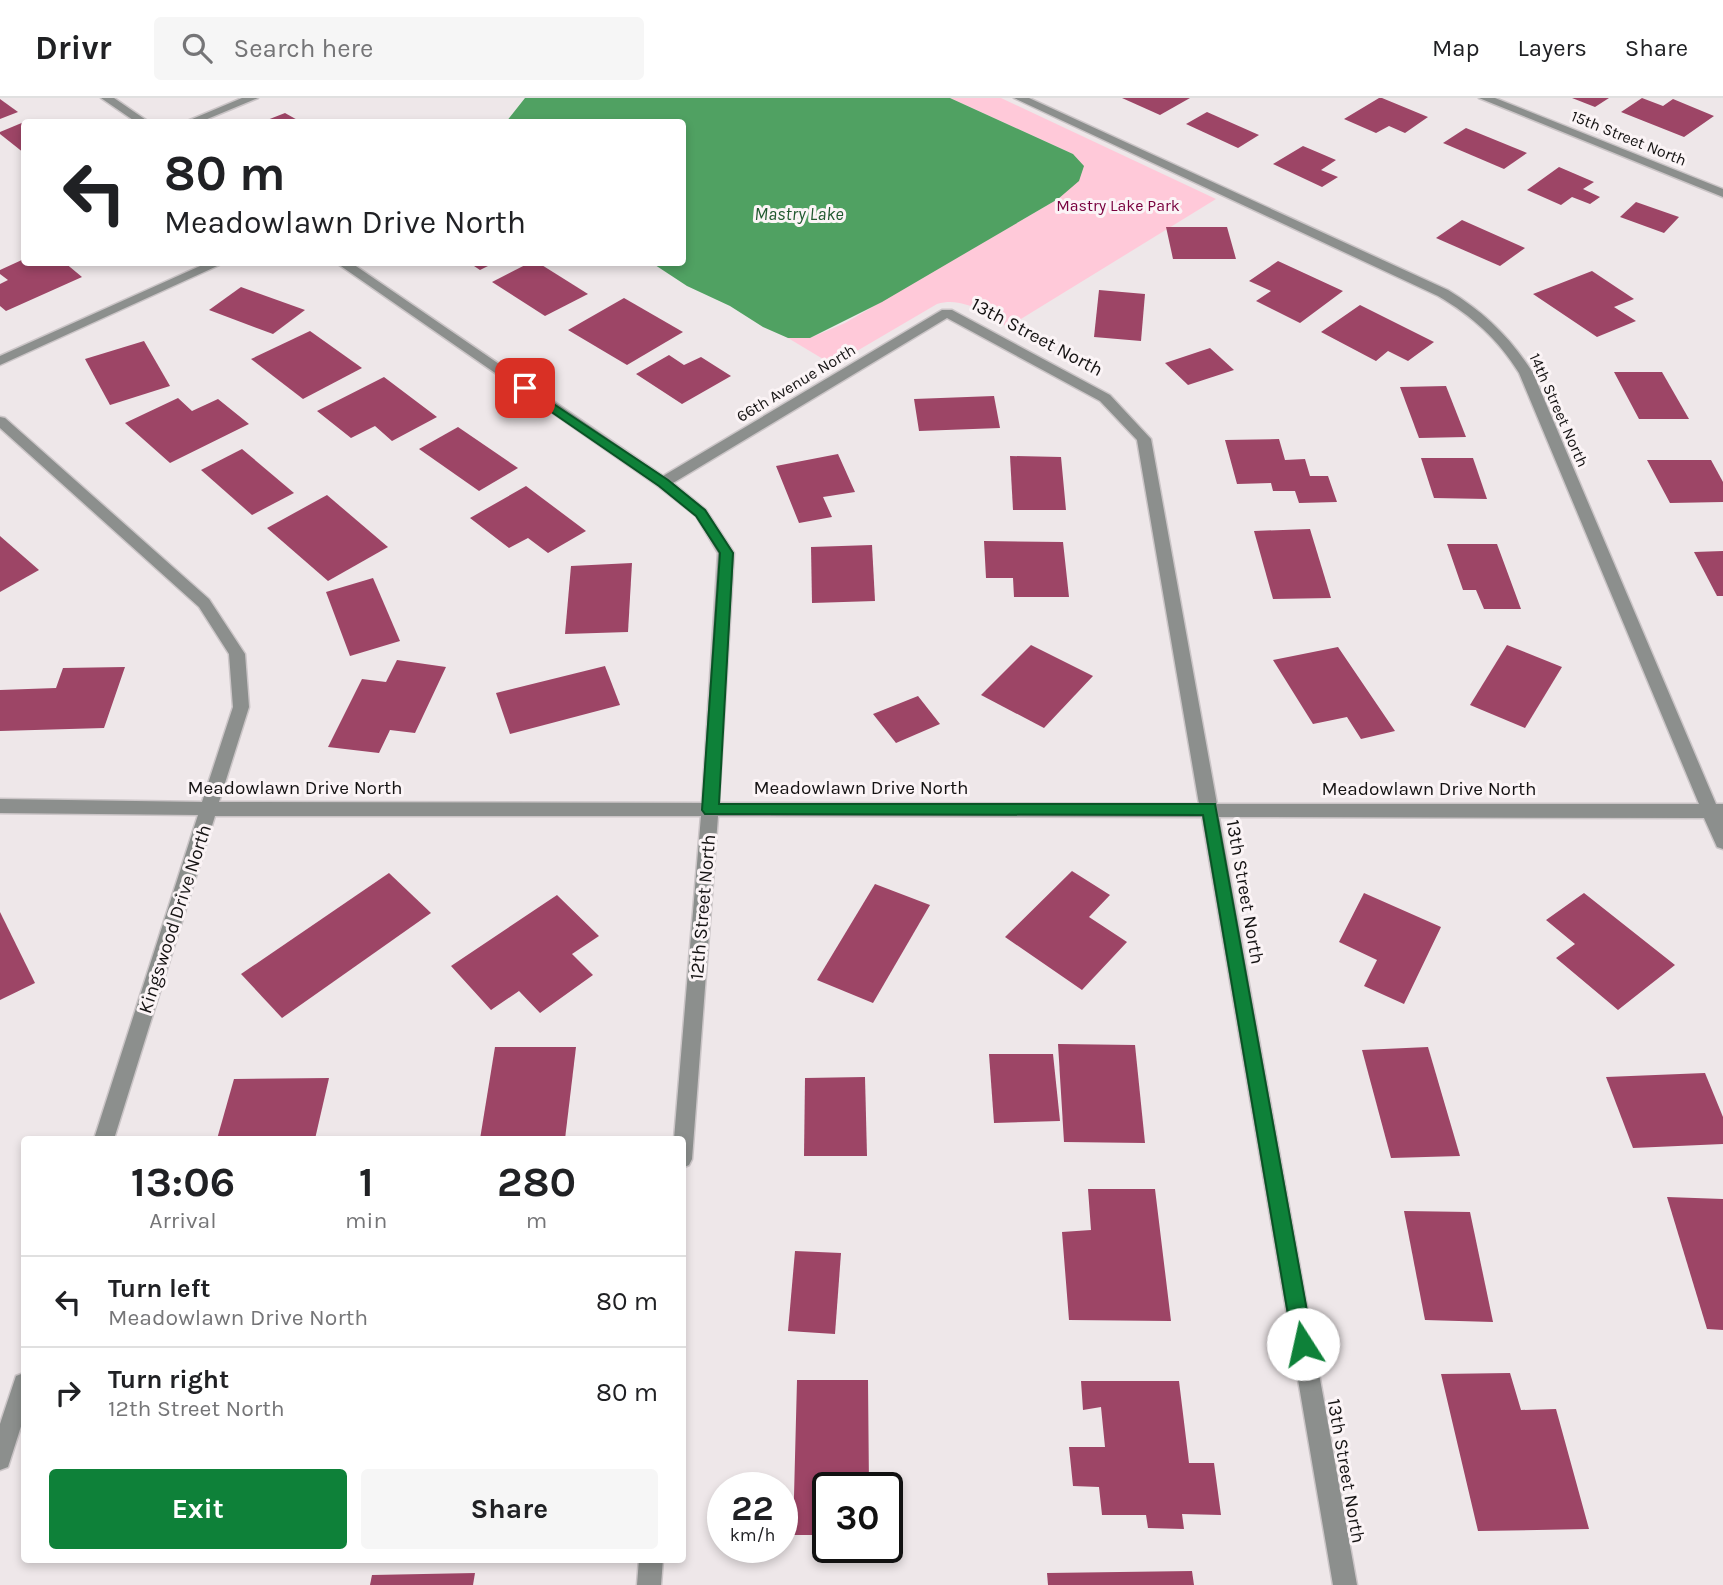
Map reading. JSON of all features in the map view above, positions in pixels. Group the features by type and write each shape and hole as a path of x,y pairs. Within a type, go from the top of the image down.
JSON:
{"street":[{"path":"107,98 138,119"},
{"path":"199,119 252,98"},
{"name":"14th Street North","path":"1020,98 1443,293 1473,311 1496,330 1526,373 1716,811 1723,842"},
{"name":"15th Street North","path":"1485,98 1723,193"},
{"path":"0,361 211,266"},
{"name":"12th Street North","path":"347,266 663,483 701,513 726,553 710,810 684,1136"},
{"name":"66th Avenue North","path":"663,483 947,313"},
{"name":"13th Street North","path":"947,313 1105,398 1144,439 1345,1585"},
{"name":"Kingswood Drive North","path":"0,421 204,603 237,654 241,707 211,809 105,1136"},
{"name":"Meadowlawn Drive North","path":"0,806 211,809 1716,811"},
{"path":"0,1459 21,1393"},
{"path":"649,1585 651,1563"}],"green space":[{"name":"Mastry Lake Park","path":"950,98 1001,98 1216,199 1008,327 965,304 937,304 833,365 788,338 810,338 845,323 1058,199 1073,154"}],"water":[{"name":"Mastry Lake","path":"525,98 950,98 1073,154 1084,166 1079,181 1058,199 882,302 810,338 788,338 687,286 657,266 686,266 686,119 508,119"}],"building":[{"path":"1122,98 1190,98 1160,115"},
{"path":"1379,98 1428,117 1405,133 1389,126 1376,133 1344,119"},
{"path":"1572,98 1609,98 1595,107"},
{"path":"1642,98 1663,106 1673,99 1714,116 1684,137 1621,112"},
{"path":"0,99 18,112 0,119"},
{"path":"1207,112 1259,135 1238,148 1186,124"},
{"path":"285,113 296,119 270,119"},
{"path":"21,123 21,151 0,134"},
{"path":"1466,128 1527,153 1504,169 1443,143"},
{"path":"1303,146 1336,160 1321,170 1338,177 1322,187 1273,164"},
{"path":"1559,167 1594,182 1583,189 1600,197 1590,204 1572,197 1561,205 1527,190"},
{"path":"1636,202 1679,217 1664,233 1620,217"},
{"path":"1462,220 1525,248 1500,266 1436,238"},
{"path":"1166,227 1227,227 1236,259 1173,259"},
{"path":"21,260 21,266 69,266 82,277 6,311 0,306 0,284 8,280 0,274 0,270"},
{"path":"1278,261 1343,291 1300,323 1256,301 1271,291 1249,281"},
{"path":"523,266 543,266 588,294 545,316 492,282"},
{"path":"1592,271 1634,299 1614,307 1636,321 1597,337 1533,294"},
{"path":"241,287 305,310 273,334 209,310"},
{"path":"1099,290 1145,294 1141,341 1094,337"},
{"path":"624,298 683,332 627,365 568,330"},
{"path":"1360,305 1434,342 1408,361 1388,351 1376,361 1321,332"},
{"path":"310,331 362,368 303,399 251,359"},
{"path":"144,341 170,386 110,405 85,359"},
{"path":"1210,348 1234,370 1188,385 1165,363"},
{"path":"669,355 684,365 701,357 731,376 682,404 636,374"},
{"path":"1614,372 1662,372 1689,419 1639,419"},
{"path":"384,377 437,417 392,441 375,426 351,438 317,411"},
{"path":"1446,386 1466,437 1419,438 1400,387"},
{"path":"994,396 1000,428 919,431 914,399"},
{"path":"178,398 192,411 218,399 249,424 170,463 125,423"},
{"path":"458,427 518,468 479,491 419,449"},
{"path":"1279,439 1285,460 1305,459 1310,476 1328,476 1337,502 1299,503 1295,491 1273,491 1271,483 1237,484 1225,440"},
{"path":"242,449 294,493 252,515 201,470"},
{"path":"838,454 855,492 823,497 832,517 799,523 776,466"},
{"path":"1010,456 1061,457 1066,510 1013,510"},
{"path":"1421,458 1473,458 1487,499 1434,498"},
{"path":"1647,460 1711,460 1723,482 1723,502 1670,503"},
{"path":"526,486 586,531 548,553 528,538 509,548 470,518"},
{"path":"327,495 388,547 328,581 267,528"},
{"path":"1310,529 1331,598 1273,599 1254,531"},
{"path":"0,536 39,570 0,592"},
{"path":"984,541 1063,542 1069,597 1014,597 1013,578 986,578"},
{"path":"1447,544 1497,544 1521,609 1484,609 1476,590 1463,590"},
{"path":"872,545 875,601 812,603 811,547"},
{"path":"1723,551 1723,596 1717,596 1694,552"},
{"path":"632,563 628,632 565,634 571,566"},
{"path":"373,578 400,641 350,656 326,592"},
{"path":"1031,645 1093,676 1044,728 981,695"},
{"path":"1507,645 1562,667 1525,728 1470,705"},
{"path":"1338,647 1395,731 1361,739 1347,717 1313,724 1273,660"},
{"path":"397,660 446,667 415,733 390,730 379,753 328,747 362,679 386,682"},
{"path":"605,666 620,705 510,734 496,693"},
{"path":"125,667 104,728 0,731 0,690 56,688 63,668"},
{"path":"918,696 940,724 896,743 873,714"},
{"path":"1072,871 1110,895 1089,917 1127,942 1082,990 1005,937"},
{"path":"389,873 431,913 282,1018 241,974"},
{"path":"875,884 930,905 873,1003 817,980"},
{"path":"1364,893 1441,927 1404,1004 1364,986 1377,960 1339,942"},
{"path":"1584,893 1675,965 1618,1010 1556,958 1575,944 1546,920"},
{"path":"557,895 599,936 572,954 593,975 540,1013 519,991 491,1010 451,966"},
{"path":"0,912 35,983 0,1000"},
{"path":"1058,1044 1135,1045 1145,1143 1064,1142"},
{"path":"495,1047 576,1047 565,1136 480,1136"},
{"path":"1428,1047 1460,1156 1391,1158 1362,1050"},
{"path":"989,1054 1053,1054 1060,1121 994,1123"},
{"path":"1705,1073 1723,1117 1723,1144 1633,1148 1606,1077"},
{"path":"865,1077 867,1156 804,1156 805,1078"},
{"path":"329,1078 316,1136 218,1136 234,1079"},
{"path":"1088,1189 1155,1189 1171,1321 1069,1320 1062,1232 1091,1230"},
{"path":"1667,1197 1723,1199 1723,1330 1707,1329"},
{"path":"1404,1211 1470,1212 1493,1322 1425,1320"},
{"path":"795,1251 841,1253 835,1334 788,1331"},
{"path":"1510,1373 1521,1410 1556,1409 1589,1529 1478,1531 1441,1374"},
{"path":"797,1380 868,1380 869,1472 812,1472 812,1535 798,1535 798,1472 795,1472"},
{"path":"1081,1381 1179,1381 1189,1463 1214,1463 1221,1515 1182,1514 1184,1529 1148,1528 1146,1515 1102,1515 1099,1487 1073,1486 1069,1447 1105,1447 1101,1407 1083,1410"},
{"path":"1192,1571 1194,1585 1048,1585 1047,1573"},
{"path":"475,1573 473,1585 370,1585 372,1575"}],"route":[{"path":"525,388 663,483 701,513 726,553 710,810 1210,809 1303,1344"}]}
